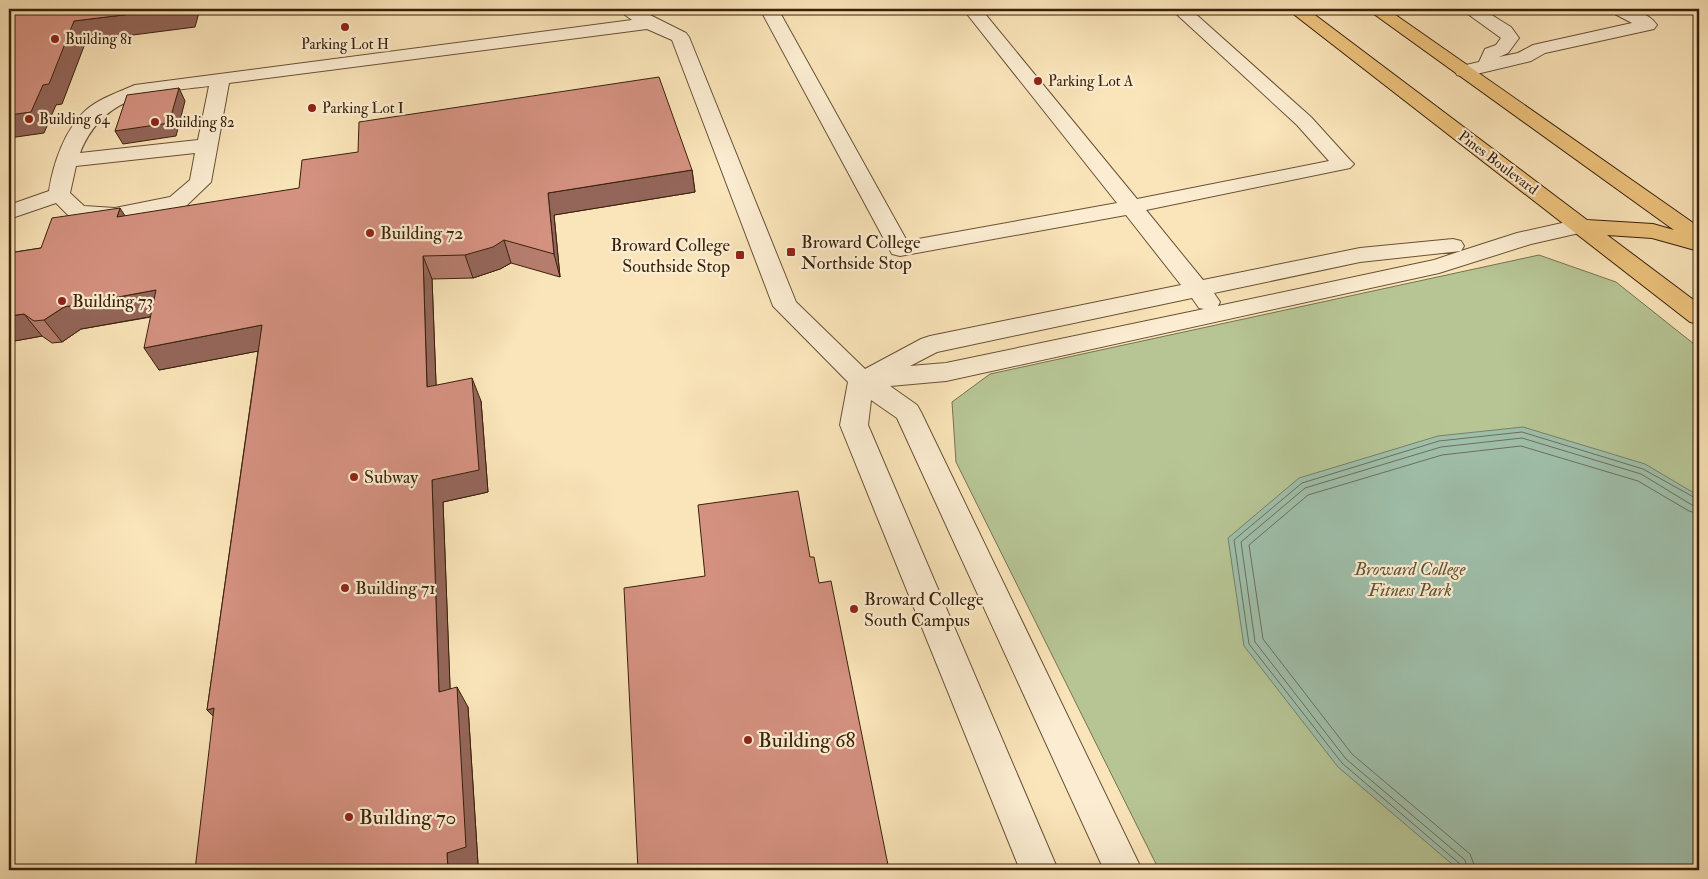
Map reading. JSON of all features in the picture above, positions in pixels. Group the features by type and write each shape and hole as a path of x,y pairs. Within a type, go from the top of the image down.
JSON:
{"highway":[{"name":"Pines Boulevard","path":"1296,9 1699,316"},
{"path":"1376,9 1699,237"},
{"path":"1580,226 1653,231 1699,244"}],"lane":[{"path":"626,9 649,23 680,37 786,306 861,380 908,412 1123,870"},
{"path":"769,9 820,97 900,249 1132,207 1343,164 1304,120 1180,9"},
{"path":"972,9 1217,314"},
{"path":"1470,9 1505,31 1510,38 1502,49 1492,53 1486,66"},
{"path":"1464,71 1524,57 1539,49 1648,25 1619,9"},
{"path":"59,196 61,179 67,161 88,120 124,97 142,89 649,23"},
{"path":"59,196 78,212 115,215 177,202 200,182 220,80"},
{"path":"67,161 208,145"},
{"path":"9,212 59,196"},
{"path":"861,380 930,345 1360,255 1428,250 1525,238 1580,226"},
{"path":"861,380 946,372 1439,266 1525,238"},
{"path":"861,380 854,425 1040,870"}],"green space":[{"name":"Broward College Fitness Park","path":"1539,255 1616,282 1699,348 1699,870 1159,870 956,462 952,402 990,374"}],"water":[{"path":"1523,427 1645,464 1699,496 1699,870 1459,870 1338,767 1244,646 1228,538 1299,478 1438,436"}],"building":[{"path":"9,9 172,9 74,21 49,84 43,85 31,112 9,115"},
{"path":"659,77 692,170 548,193 554,254 504,240 493,247 465,255 423,256 427,387 472,378 479,470 432,480 439,692 457,687 466,847 447,853 448,870 195,870 214,708 207,710 262,325 144,348 156,290 64,307 44,320 34,321 24,314 9,316 9,253 41,248 52,218 120,208 117,217 299,188 302,160 358,152 359,122"},
{"path":"179,88 169,123 115,131 127,95"},
{"name":"Building 68","path":"798,491 810,557 814,557 819,583 831,581 889,870 638,870 624,588 705,576 698,505"}],"place":[{"name":"Parking Lot H","path":"345,27"},
{"name":"Building 81","path":"55,39"},
{"name":"Parking Lot A","path":"1038,81"},
{"name":"Parking Lot I","path":"312,108"},
{"name":"Building 64","path":"29,119"},
{"name":"Building 82","path":"155,122"},
{"name":"Building 72","path":"370,233"},
{"name":"Broward College Northside Stop","path":"791,252"},
{"name":"Broward College Southside Stop","path":"740,255"},
{"name":"Building 73","path":"62,301"},
{"name":"Subway","path":"354,477"},
{"name":"Building 71","path":"345,588"},
{"name":"Broward College South Campus","path":"854,609"},
{"name":"Building 68","path":"748,740"},
{"name":"Building 70","path":"349,817"}]}
